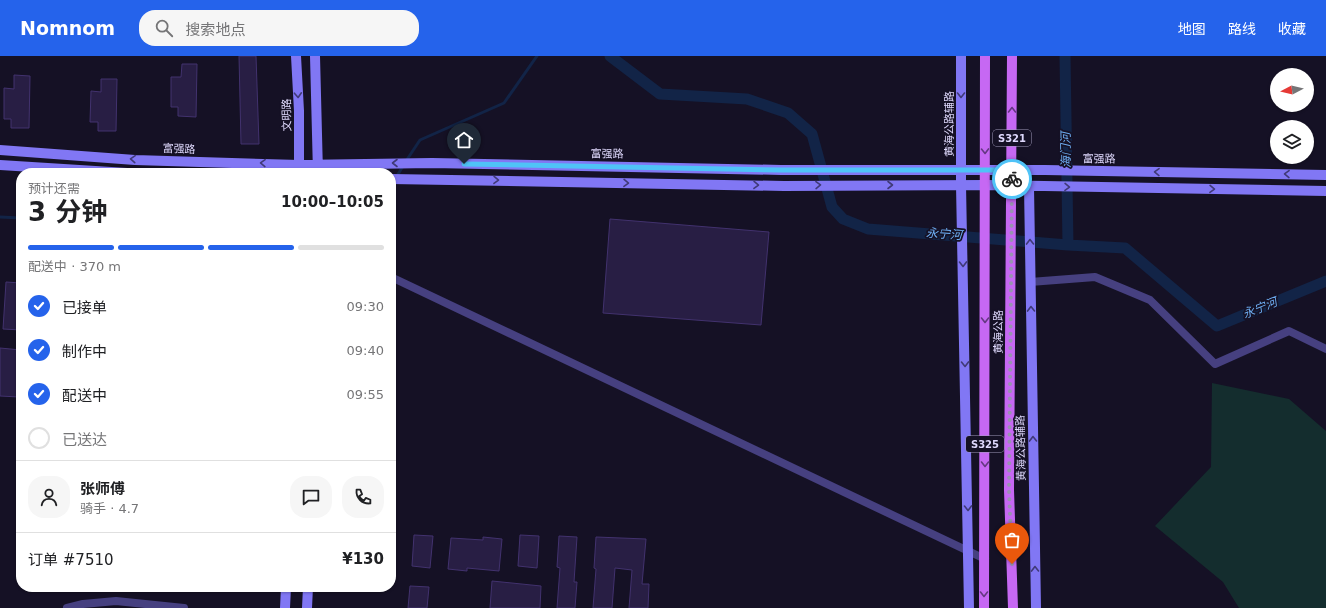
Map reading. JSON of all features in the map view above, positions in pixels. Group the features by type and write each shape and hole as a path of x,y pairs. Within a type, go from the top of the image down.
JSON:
{"main road":[{"name":"文明路","path":"296,56 299,111 299,168"},
{"path":"315,56 318,168"},
{"name":"黄海公路辅路","path":"961,56 961,185 969,551"},
{"name":"黄海公路","path":"984,608 984,218 986,185 985,56"},
{"name":"黄海公路","path":"1012,56 1009,490 1013,608"},
{"name":"富强路","path":"0,150 135,160 281,168"},
{"name":"富强路","path":"318,168 358,163 432,163 781,170 1045,170 1326,175"},
{"path":"0,165 48,168"},
{"path":"1012,170 1029,187"},
{"path":"396,179 784,186 986,185 1029,187 1326,191"},
{"name":"黄海公路辅路","path":"1029,187 1036,608"},
{"path":"969,551 969,608"},
{"path":"285,608 286,592"},
{"path":"307,608 308,592"}],"street":[{"path":"1030,282 1095,277 1150,300 1215,364 1289,331 1326,349"},
{"path":"396,280 985,559"},
{"path":"66,608 83,604 116,601 184,608"}],"green space":[{"path":"1212,383 1289,399 1326,431 1326,608 1239,608 1223,582 1155,526 1211,467"}],"building":[{"path":"239,56 256,56 259,144 241,144"},
{"path":"182,64 197,64 196,117 178,116 178,107 171,107 171,77 181,77"},
{"path":"14,75 30,76 29,128 11,128 11,119 4,119 4,88 14,89"},
{"path":"101,79 117,79 116,131 98,131 98,122 90,122 91,91 101,92"},
{"path":"610,219 769,232 761,325 603,313"},
{"path":"6,282 16,283 16,330 3,329"},
{"path":"0,348 16,350 16,397 0,396"},
{"path":"414,535 433,536 430,568 412,566"},
{"path":"520,535 539,536 537,568 518,566"},
{"path":"559,536 577,537 574,582 577,582 575,608 557,608 560,568 557,567"},
{"path":"483,537 502,539 499,571 467,568 467,571 448,569 451,538 483,540"},
{"path":"596,537 646,539 642,584 649,584 648,608 629,608 632,570 615,568 612,608 593,608 596,569 594,568"},
{"path":"492,581 541,586 540,608 490,608"},
{"path":"410,586 429,587 427,608 408,608"}],"waterway":[{"path":"406,161 420,140 504,103 537,56"},
{"name":"永宁河","path":"610,56 660,94 747,99 788,113 812,134 832,207 843,219 868,229 1068,245 1125,248 1217,326 1326,281"},
{"name":"海门河","path":"1065,56 1068,245"},
{"path":"397,176 403,166"},
{"path":"0,217 16,218"}],"way so far":[{"path":"1012,179 1009,490 1012,564"}],"route":[{"path":"464,164 781,170 1012,170 1012,179"}]}
